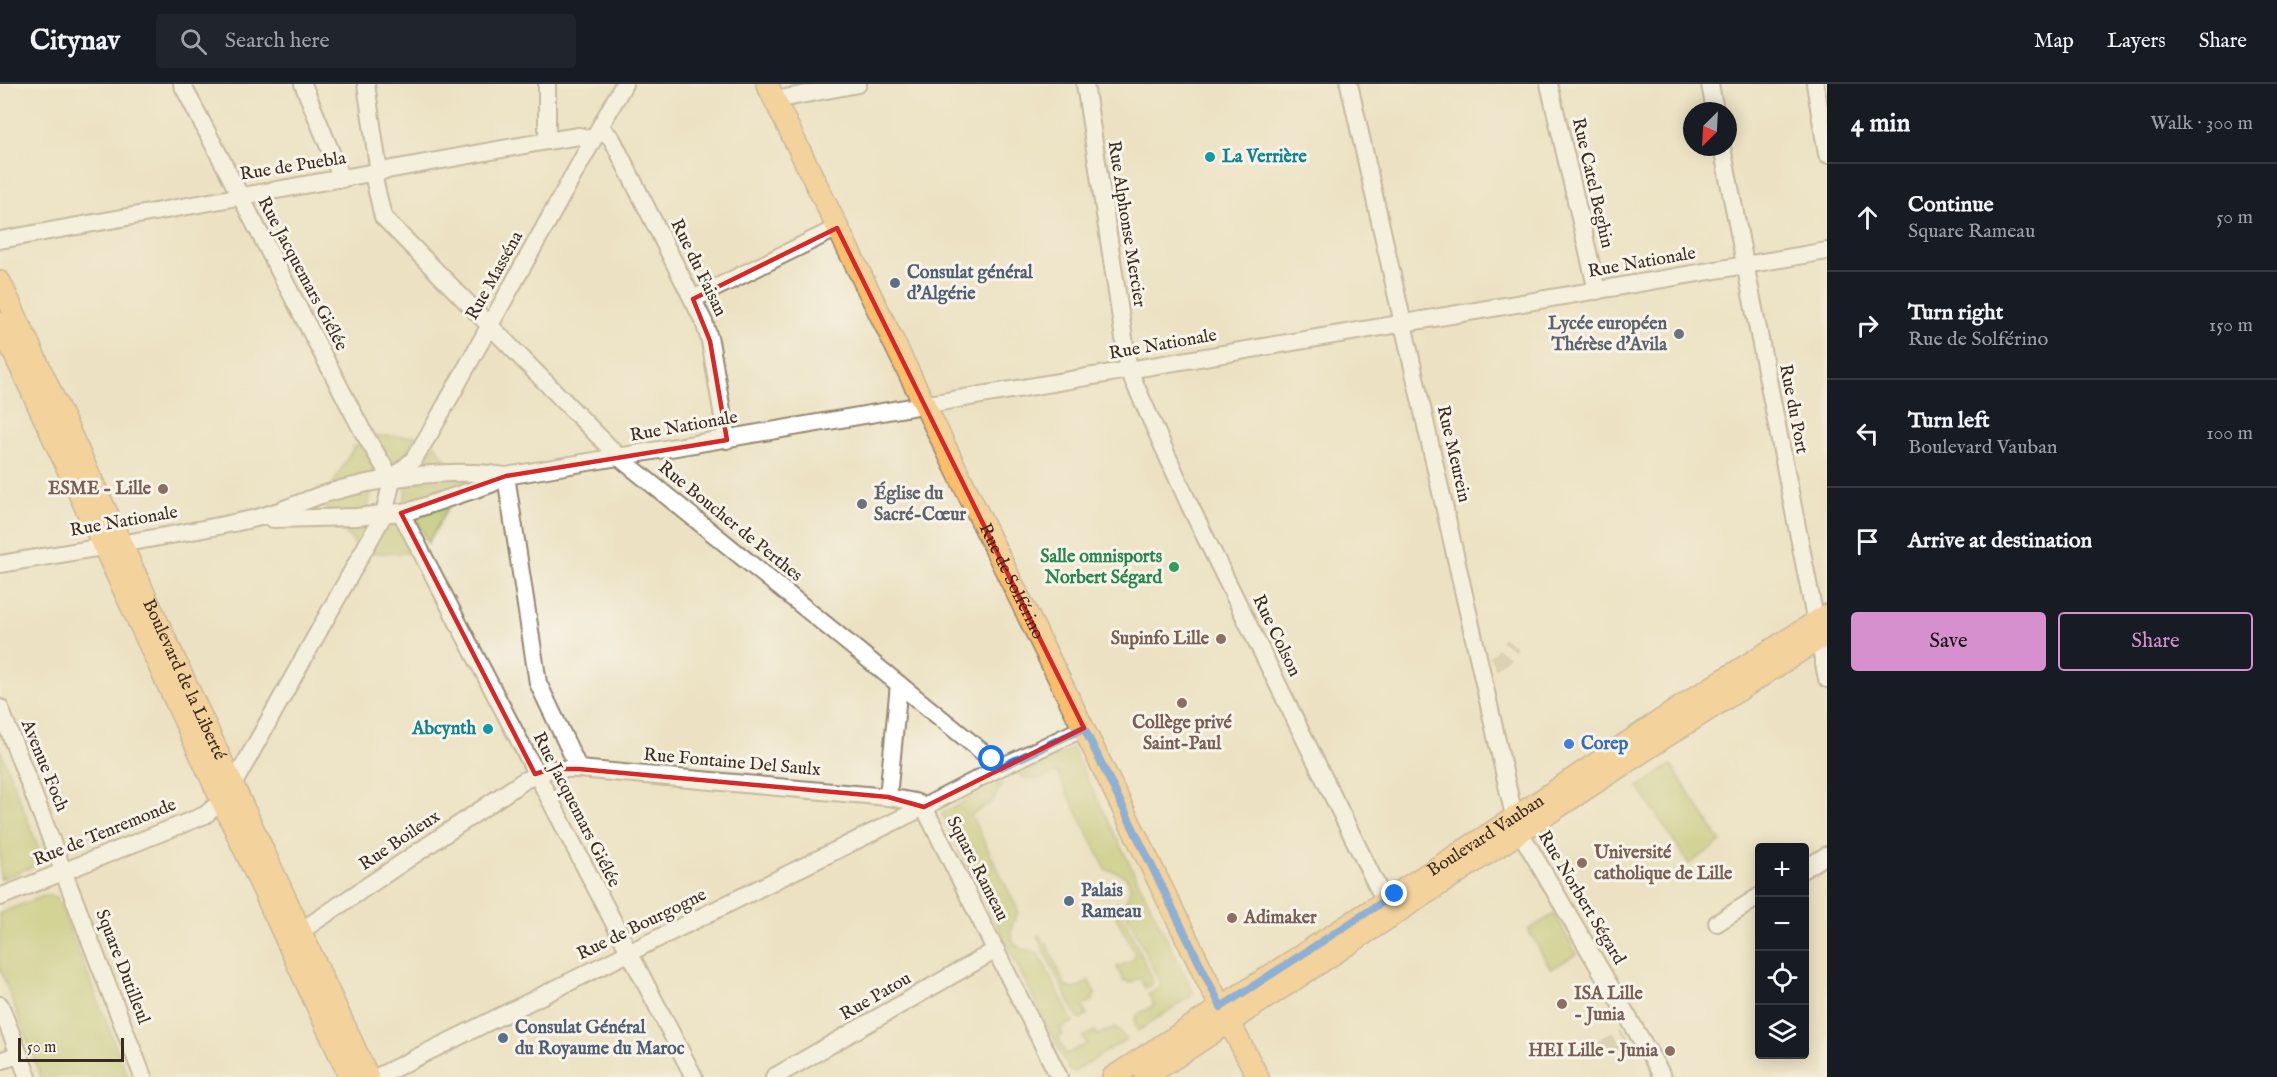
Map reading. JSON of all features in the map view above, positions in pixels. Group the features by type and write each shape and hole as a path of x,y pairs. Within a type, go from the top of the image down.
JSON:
{"main road":[{"name":"Rue de Solférino","path":"771,92 1258,1077"},
{"name":"Boulevard de la Liberté","path":"0,282 112,544 293,936 350,1077"},
{"name":"Boulevard de la Liberté","path":"0,322 7,356 112,544"},
{"name":"Boulevard Vauban","path":"1113,1077 1225,1014 1822,628"},
{"name":"Boulevard de la Liberté","path":"293,936 368,1077"},
{"name":"Boulevard Vauban","path":"1145,1077 1225,1014"}],"street":[{"name":"Rue Jacquemars Giélée","path":"182,84 362,430 392,480"},
{"path":"303,84 342,179"},
{"name":"Rue Boucher de Perthes","path":"366,84 382,217 620,458 1001,767"},
{"path":"547,84 547,141"},
{"name":"Rue Masséna","path":"392,480 417,455 624,84"},
{"path":"771,92 858,84"},
{"name":"Rue Alphonse Mercier","path":"1084,84 1129,371"},
{"name":"Rue Meurein","path":"1349,84 1487,665 1516,825"},
{"name":"Rue Catel Beghin","path":"1549,84 1597,291"},
{"path":"1710,84 1713,102"},
{"path":"1819,85 1827,154"},
{"name":"Rue de Puebla","path":"0,240 596,134"},
{"name":"Rue du Faisan","path":"596,134 612,139 693,299 710,341 727,440"},
{"name":"Rue du Port","path":"1724,156 1822,628 1827,679"},
{"path":"693,299 837,228"},
{"name":"Rue Nationale","path":"0,564 254,519 352,486 475,473 506,476 620,458 1404,323 1827,253"},
{"name":"Rue Colson","path":"1129,371 1189,504 1390,907"},
{"path":"506,476 538,683 579,769"},
{"name":"Rue Nationale","path":"254,519 350,517 401,513 491,484 506,476"},
{"path":"227,793 384,514 392,480"},
{"name":"Rue Jacquemars Giélée","path":"401,513 694,1077"},
{"path":"888,797 899,684"},
{"name":"Avenue Foch","path":"0,708 64,871"},
{"name":"Square Rameau","path":"1059,1077 924,807 1084,728"},
{"name":"Rue Fontaine Del Saulx","path":"536,774 551,769 579,769 888,797 915,802 924,807"},
{"name":"Rue Boileux","path":"293,936 536,774"},
{"name":"Rue de Tenremonde","path":"0,897 205,815 227,793"},
{"name":"Rue de Bourgogne","path":"376,1077 924,807"},
{"name":"Rue Norbert Ségard","path":"1516,825 1631,1034 1663,1077"},
{"path":"1809,866 1827,855"},
{"name":"Square Dutilleul","path":"64,871 143,1077"},
{"path":"1717,923 1758,897"},
{"name":"Rue Patou","path":"774,1077 996,950"},
{"path":"0,1005 28,1077"},
{"path":"0,1061 19,1054"}],"highlighted area":[{"path":"837,228 1084,728 924,807 888,797 579,769 551,769 535,774 401,513 506,476 727,440 710,341 693,299"}],"green space":[{"path":"375,436 416,436 403,458 397,462 387,459"},
{"path":"360,444 376,472 332,485 354,447"},
{"path":"434,444 451,466 424,467 423,463"},
{"path":"471,476 472,485 406,506 404,502 407,483"},
{"path":"369,488 371,491 368,510 327,513 324,499"},
{"path":"450,504 428,543 418,521 419,516"},
{"path":"368,522 368,527 356,546 338,523"},
{"path":"390,523 398,525 414,553 369,553 384,526"},
{"path":"1072,748 1193,991 1191,996 1138,1031 1135,1026 1136,1018 1141,1012 1154,1005 1148,994 1157,990 1160,983 1123,906 1129,892 1128,881 1121,874 1106,870 1057,772 1034,779 1019,775"},
{"path":"0,749 41,854 37,865 0,879"},
{"path":"1671,765 1721,842 1689,864 1638,787"},
{"path":"1002,783 993,801 971,815 1017,908 1012,939 1019,947 1039,954 1073,1022 1060,1028 1063,1035 1058,1038 1066,1054 1087,1044 1083,1037 1095,1031 1098,1035 1115,1027 1126,1039 1074,1072 1069,1070 942,813"},
{"path":"48,894 57,897 128,1077 41,1077 0,968 0,913"},
{"path":"1117,903 1153,980 1153,983 1145,988 1140,978 1129,983 1127,980 1124,981 1117,967 1132,961 1135,954 1112,909"},
{"path":"1554,914 1577,954 1551,969 1528,930"},
{"path":"1039,935 1044,943 1046,942 1066,987 1075,989 1089,981 1096,995 1092,996 1094,1000 1082,1006 1087,1015 1080,1019 1037,937"}],"tunnel":[{"path":"1494,664 1503,659 1514,645"},
{"path":"1602,1050 1625,1037"}],"place":[{"name":"La Verrière","path":"1210,157"},
{"name":"Consulat général d'Algérie","path":"895,283"},
{"name":"Lycée européen Thérèse d'Avila","path":"1679,334"},
{"name":"ESME - Lille","path":"163,489"},
{"name":"Église du Sacré-Cœur","path":"862,504"},
{"name":"Salle omnisports Norbert Ségard","path":"1174,567"},
{"name":"Supinfo Lille","path":"1221,639"},
{"name":"Collège privé Saint-Paul","path":"1182,703"},
{"name":"Abcynth","path":"488,729"},
{"name":"Corep","path":"1569,744"},
{"name":"Université catholique de Lille","path":"1582,863"},
{"name":"Palais Rameau","path":"1069,901"},
{"name":"Adimaker","path":"1232,918"},
{"name":"ISA Lille - Junia","path":"1562,1004"},
{"name":"Consulat Général du Royaume du Maroc","path":"503,1038"},
{"name":"HEI Lille - Junia","path":"1670,1051"}],"route":[{"path":"992,759 1001,767 1084,728 1221,1007 1395,894"}]}
